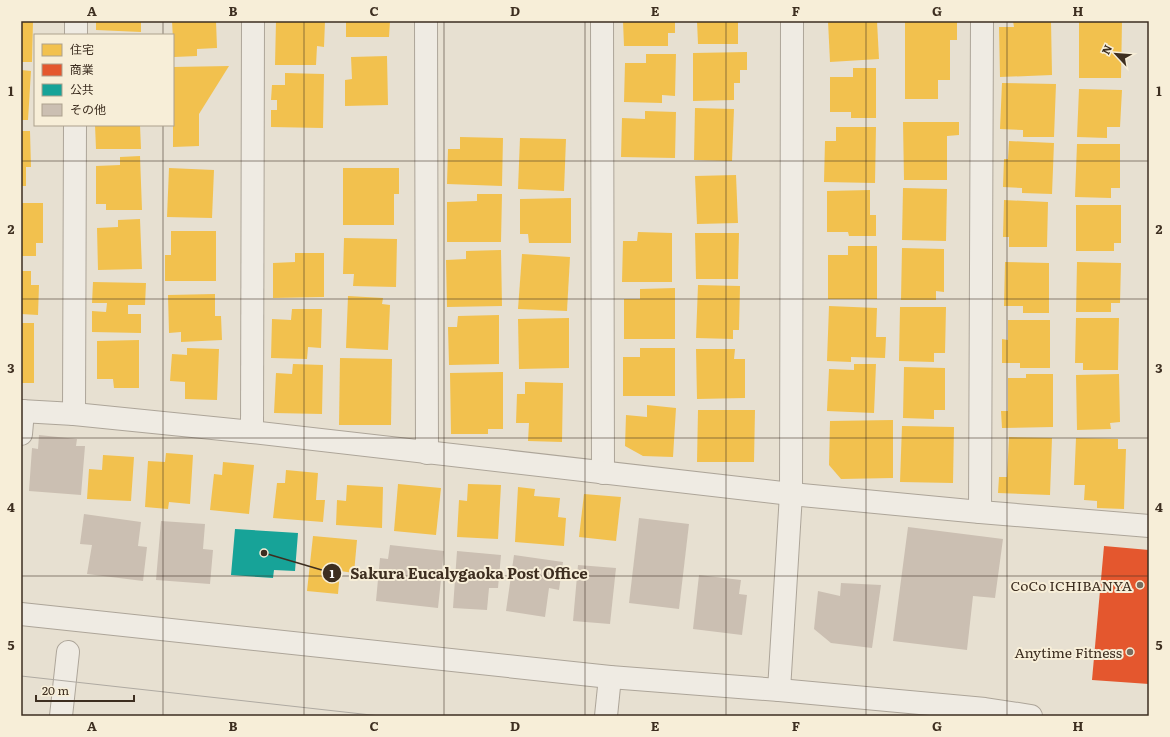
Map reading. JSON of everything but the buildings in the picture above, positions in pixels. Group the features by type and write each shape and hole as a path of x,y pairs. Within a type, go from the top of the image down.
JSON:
{"street":[{"path":"76,21 76,34"},
{"path":"252,432 253,21"},
{"path":"426,21 427,452"},
{"path":"602,21 603,472"},
{"path":"779,690 791,494 792,21"},
{"path":"980,512 982,21"},
{"path":"74,414 75,126"},
{"path":"21,434 22,411 74,414 252,432 791,494 1149,526"},
{"path":"21,614 610,677 779,690 985,709 1031,716"},
{"path":"61,716 68,652"},
{"path":"606,716 610,677"}],"tram line":[{"path":"21,676 380,716"}],"place":[{"name":"Sakura Eucalygaoka Post Office","path":"264,553"},
{"name":"CoCo ICHIBANYA","path":"1140,585"},
{"name":"Anytime Fitness","path":"1130,652"}]}
